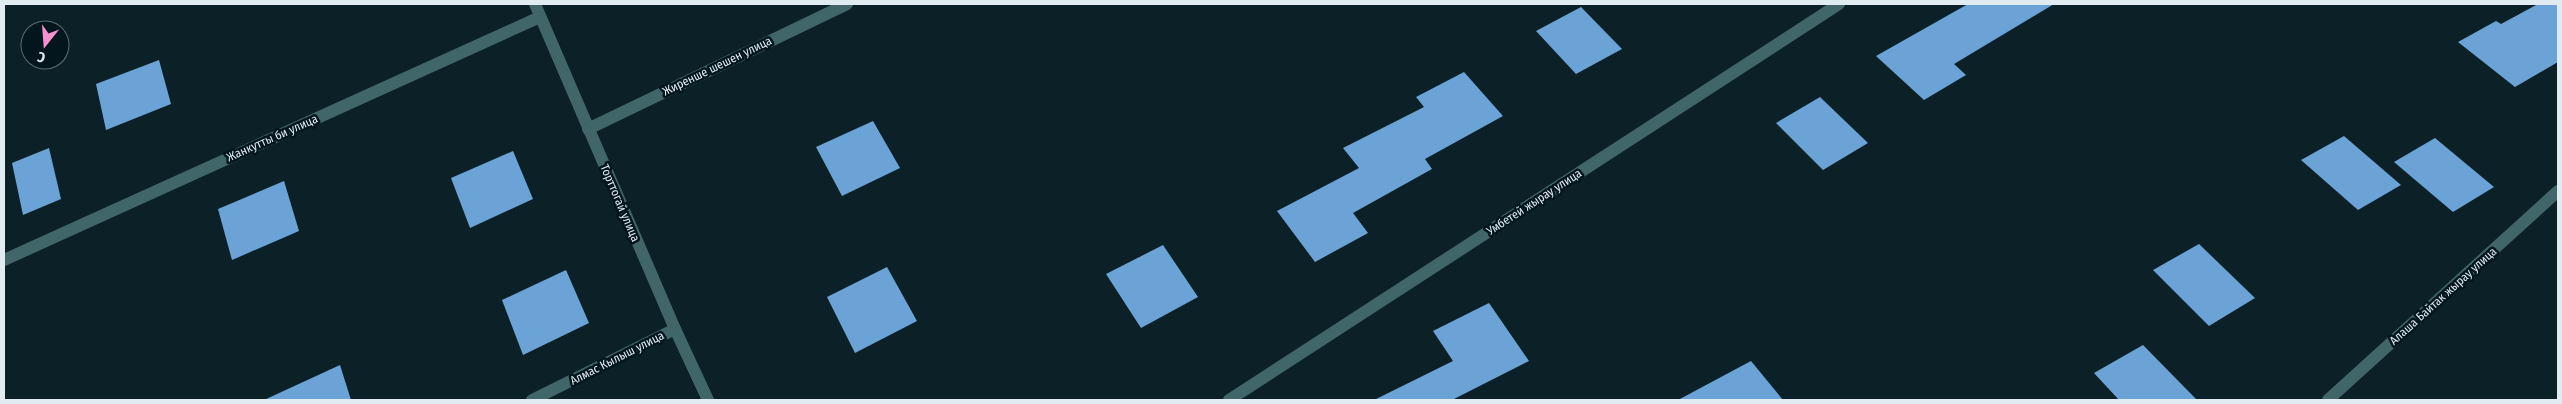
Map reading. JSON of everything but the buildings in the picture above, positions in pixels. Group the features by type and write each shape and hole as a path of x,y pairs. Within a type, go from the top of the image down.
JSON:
{"street":[{"name":"Торттогай улица","path":"535,4 675,329 708,400"},
{"name":"Жиренше шешен улица","path":"588,129 847,4"},
{"name":"Умбетей жырау улица","path":"1229,400 1839,4"},
{"name":"Жанкутты би улица","path":"4,260 540,17"},
{"name":"Алаша Байтак жырау улица","path":"2328,400 2558,192"},
{"name":"Алмас Кылыш улица","path":"532,400 675,329"}]}
